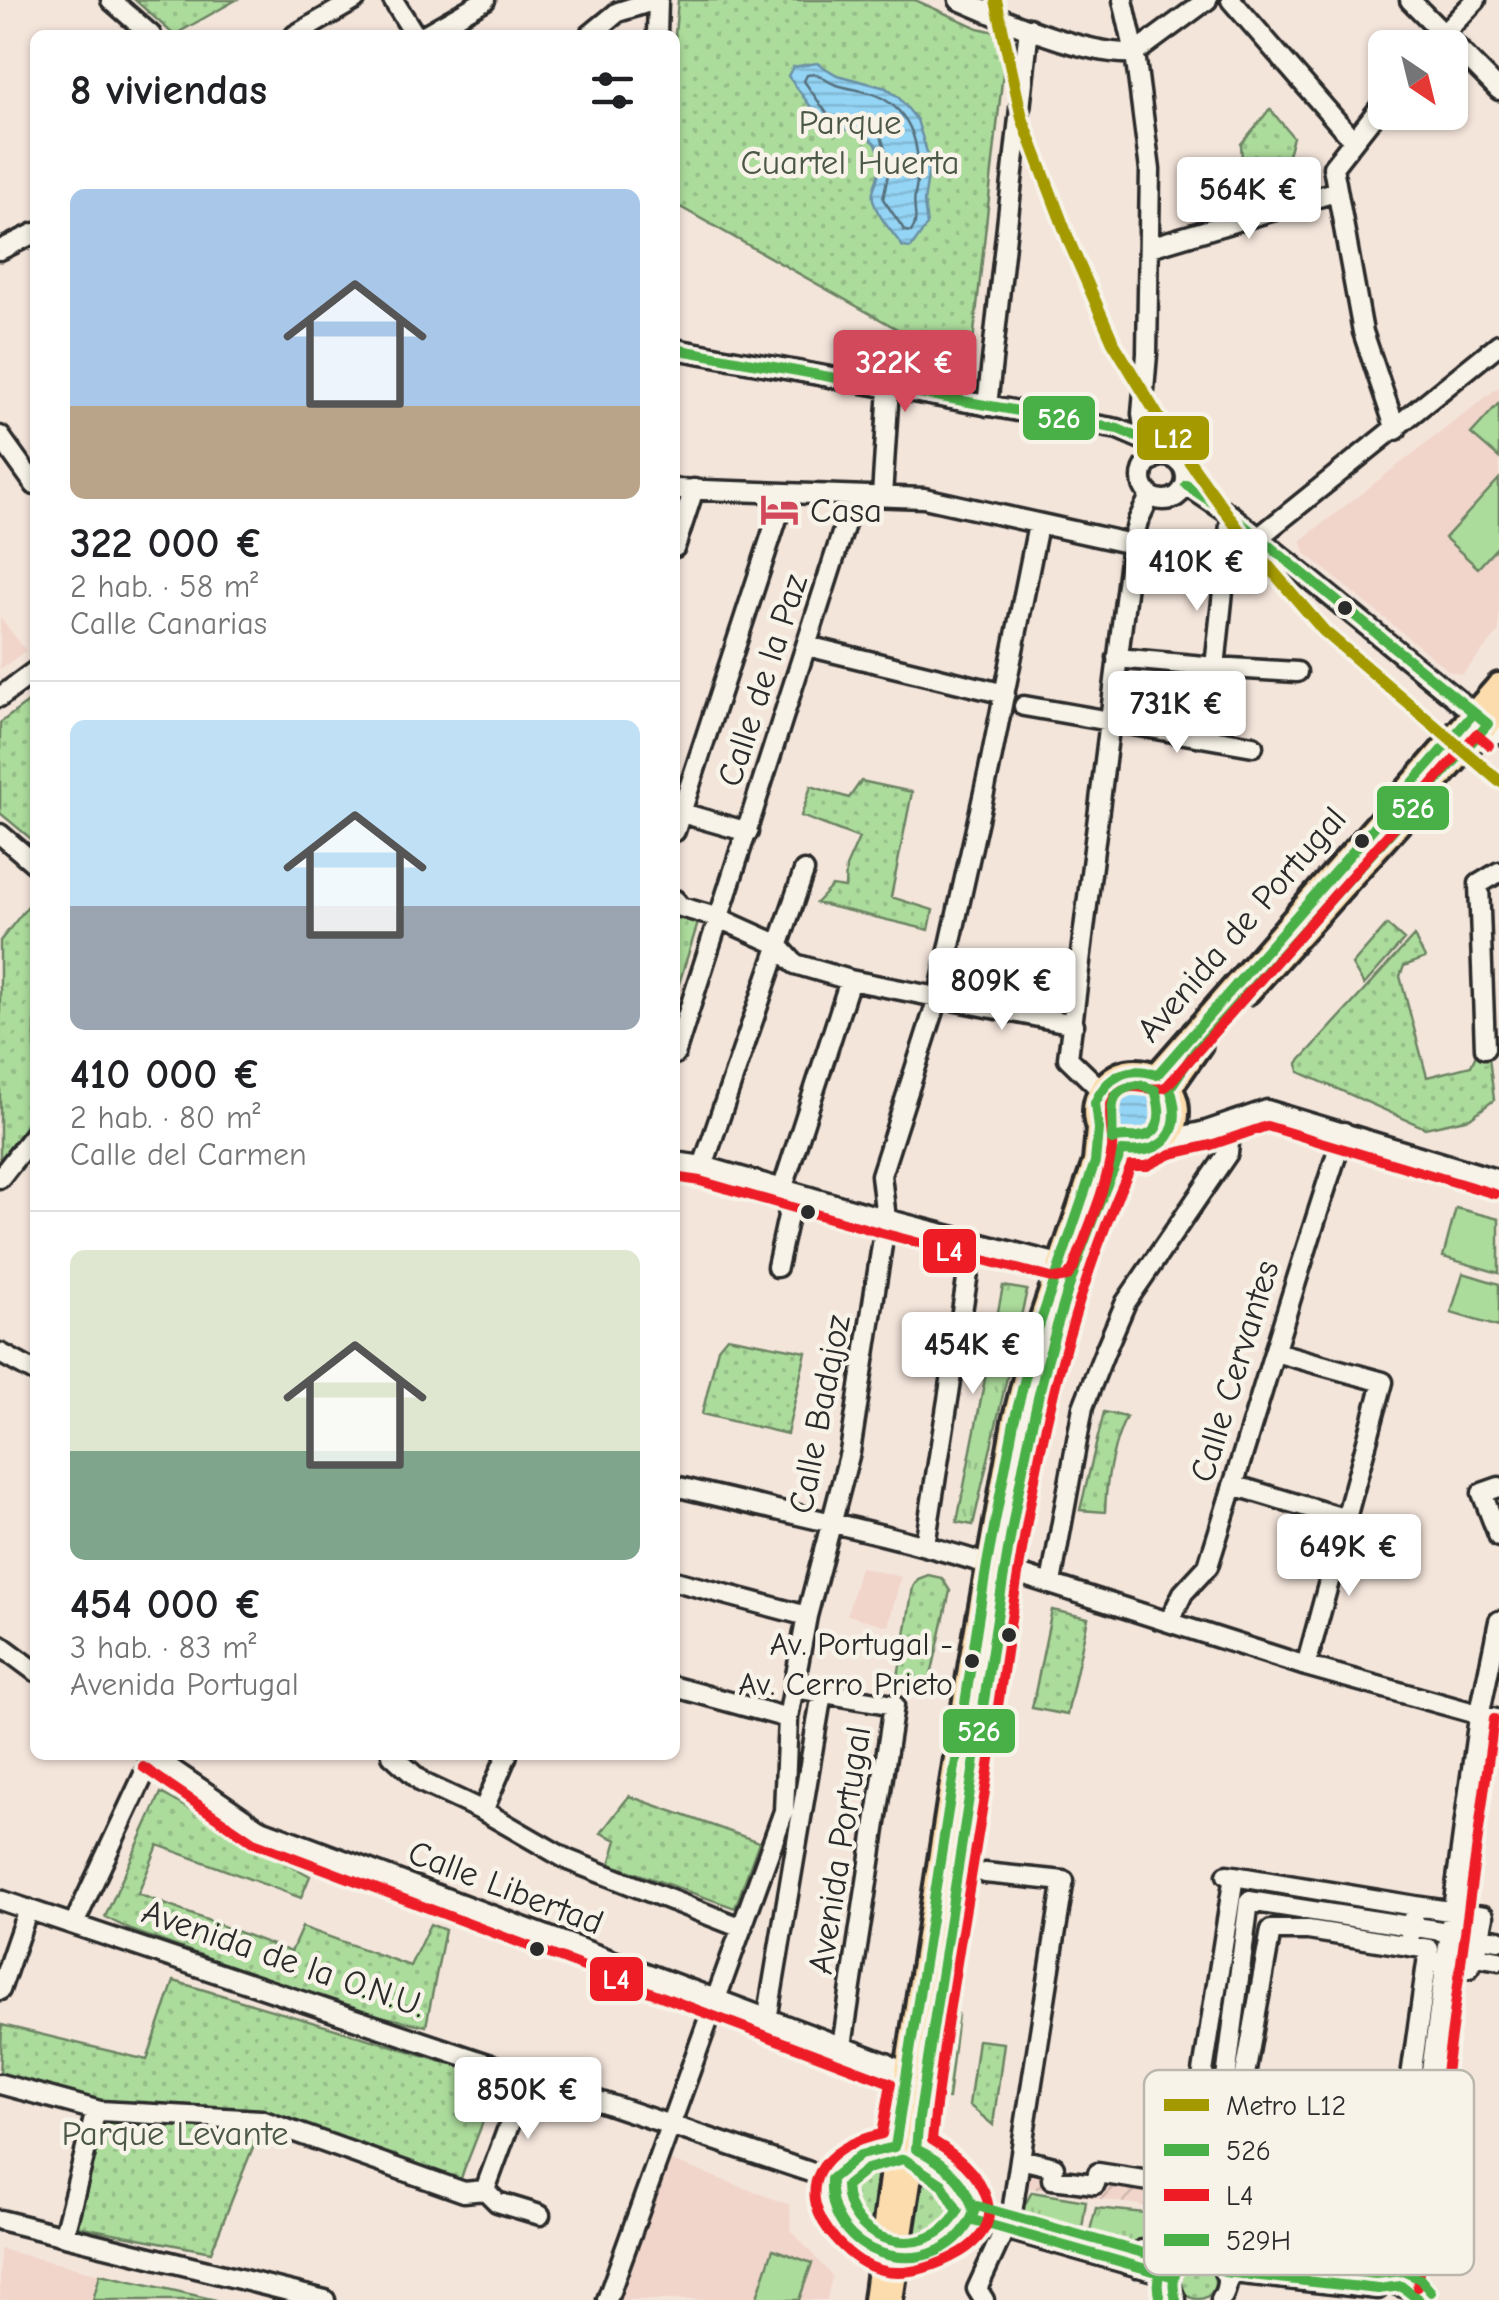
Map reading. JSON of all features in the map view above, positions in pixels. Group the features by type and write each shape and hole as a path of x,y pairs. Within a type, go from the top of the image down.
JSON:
{"main road":[{"name":"Avenida de Portugal","path":"1164,1081 1490,721 1499,685"},
{"path":"1128,1070 1143,1070 1164,1081 1177,1102 1178,1117 1166,1140 1142,1152 1122,1150 1105,1139 1094,1113 1100,1090 1112,1078 1128,1070"},
{"path":"891,2300 890,2256 1014,1422 1035,1338 1095,1162 1098,1128"},
{"path":"906,2148 908,2075 995,1567 1064,1294 1098,1198 1122,1150"},
{"path":"906,2148 934,2158 963,2182 971,2198 972,2220 957,2237 938,2248 890,2256 844,2229 830,2198 830,2179 860,2155 906,2148"},
{"path":"875,2300 890,2256"}],"street":[{"path":"111,0 145,30"},
{"path":"304,30 355,0"},
{"path":"393,0 411,30"},
{"path":"433,30 485,0"},
{"path":"596,30 618,12 657,0 658,30"},
{"path":"959,0 1114,55 1135,54 1207,0"},
{"path":"680,350 1118,429 1151,449 1180,461 1186,470 1186,485 1173,499 1150,496 1142,483 1151,449 1142,414 1150,170 1135,54 1123,0"},
{"path":"1231,0 1352,139"},
{"path":"1410,0 1429,30"},
{"path":"1447,30 1476,0"},
{"path":"987,406 1029,28"},
{"path":"1468,66 1499,90"},
{"path":"1368,121 1333,166 1335,192 1363,332 1396,430"},
{"path":"1150,246 1335,192"},
{"path":"0,250 30,235"},
{"path":"1258,538 1499,344"},
{"path":"882,496 888,388"},
{"path":"0,436 30,478"},
{"path":"1186,485 1231,516 1490,721"},
{"path":"680,515 684,489 924,498 1132,544"},
{"path":"680,809 786,494"},
{"name":"Calle de la Paz","path":"680,1039 854,496"},
{"path":"1100,1090 1068,1058 1132,544 1150,496"},
{"path":"1215,667 1231,516"},
{"name":"Calle Badajoz","path":"607,2300 784,1811 788,1718 807,1616 850,1452 886,1220 881,1176 939,996 1038,525"},
{"path":"808,646 1004,694"},
{"path":"1118,658 1297,672"},
{"path":"0,696 30,675"},
{"path":"1024,706 1253,746"},
{"path":"680,819 748,832"},
{"path":"0,834 30,860"},
{"path":"702,1166 804,871"},
{"path":"1485,1048 1480,884 1499,872"},
{"path":"680,907 719,918 777,944 795,964 850,980 1074,1024"},
{"path":"777,1267 788,1191 850,980"},
{"path":"1166,1140 1266,1110 1499,1180"},
{"path":"1050,1583 1082,1407 1104,1351 1126,1302 1228,1153 1229,1144 1224,1136 1206,1131"},
{"name":"Calle Cervantes","path":"1170,1620 1184,1593 1208,1566 1288,1300 1344,1132"},
{"path":"0,1178 30,1139"},
{"path":"680,1163 1059,1264"},
{"path":"925,1545 973,1242"},
{"path":"1275,1352 1383,1382 1306,1666"},
{"path":"0,1353 30,1369"},
{"path":"1234,1485 1347,1519"},
{"path":"1499,1486 1482,1492 1499,1538"},
{"path":"680,1487 925,1545 1306,1666 1499,1720"},
{"path":"680,1583 807,1616"},
{"path":"1417,2070 1436,1961 1449,1933 1479,1717 1499,1620"},
{"path":"0,1645 30,1666"},
{"path":"680,1688 788,1718"},
{"name":"Avenida Portugal","path":"794,1688 894,1705 842,2046"},
{"path":"767,2020 822,1693"},
{"path":"74,1924 150,1760"},
{"name":"Calle Libertad","path":"159,1760 258,1828 842,2046 908,2075"},
{"path":"398,1760 424,1782 483,1810 568,1860 742,1928"},
{"path":"483,1810 505,1760"},
{"path":"984,2300 978,2288 1005,2229 1020,2180 1020,2159 1064,1883 985,1873"},
{"path":"1212,2070 1230,1876 1491,1917 1469,1968 1436,1961"},
{"name":"Avenida de la O.N.U.","path":"0,1900 830,2179"},
{"path":"1223,2070 1248,1902 1410,1936 1429,1949 1436,1961 1425,2070"},
{"path":"1410,1936 1415,1906"},
{"path":"0,1990 28,1909"},
{"path":"1235,2070 1271,1930 1410,1936 1449,1933 1499,1960"},
{"path":"1478,1947 1499,1940"},
{"path":"1220,1962 1262,1967"},
{"path":"484,2190 527,2076"},
{"path":"0,2084 96,2110 261,2120 464,2192 484,2190"},
{"path":"64,2234 96,2110"},
{"path":"1020,2159 1054,2167 1052,2179 1095,2184 1098,2173 1144,2180"},
{"path":"484,2190 496,2202 540,2215"},
{"path":"0,2220 326,2300"},
{"path":"972,2220 1144,2268"},
{"path":"1138,2266 1144,2250"},
{"path":"1168,2275 1176,2300"},
{"path":"1221,2300 1225,2275"},
{"path":"1244,2275 1374,2295 1402,2285"},
{"path":"1402,2285 1403,2275"},
{"path":"1402,2285 1419,2300"}],"shaded area":[{"path":"1499,387 1499,632 1462,675 1449,671 1305,553 1301,540"},
{"path":"0,617 26,651 0,669"},
{"path":"860,1567 901,1577 888,1626 847,1615"},
{"path":"669,2160 790,2205 791,2230 832,2276 827,2300 619,2300"},
{"path":"1028,2164 1052,2179 1094,2184 1098,2173 1144,2179 1144,2206 1030,2188 1025,2180"},
{"path":"0,2249 100,2274 94,2300 0,2300"}],"green space":[{"path":"135,0 236,0 183,30 168,30"},
{"name":"Parque Cuartel Huerta","path":"678,0 915,0 978,28 1004,34 1006,45 968,387 904,371 899,330 680,207 680,30 675,30"},
{"path":"1270,109 1293,137 1285,165 1243,177 1241,144"},
{"path":"1499,403 1499,458 1471,434"},
{"path":"1499,479 1499,545 1478,568 1445,538"},
{"path":"30,701 30,838 0,813 0,723"},
{"path":"861,781 912,792 891,897 933,910 929,930 816,903 832,886 845,888 846,867 859,838 801,816 811,786 849,798"},
{"path":"30,903 30,1132 0,1169 0,941"},
{"path":"680,915 698,923 680,980"},
{"path":"1387,925 1404,940 1364,985 1352,965"},
{"path":"1414,936 1425,958 1404,966 1400,976 1427,1077 1471,1066 1476,1055 1489,1057 1494,1100 1470,1118 1425,1128 1299,1072 1298,1063"},
{"path":"1456,1208 1499,1219 1499,1273 1443,1257"},
{"path":"1463,1273 1499,1284 1499,1327 1451,1313"},
{"path":"1003,1286 1027,1290 973,1525 957,1522"},
{"path":"727,1337 806,1352 787,1434 702,1414 718,1348"},
{"path":"1104,1412 1126,1417 1111,1463 1105,1512 1080,1510"},
{"path":"928,1575 942,1578 950,1591 928,1689 897,1683 913,1587 918,1579"},
{"path":"1052,1610 1088,1618 1067,1715 1032,1708"},
{"path":"161,1793 310,1876 301,1898 158,1845 138,1894 291,1952 302,1927 410,1966 430,1924 445,1930 426,2026 357,2011 131,1930 105,1917"},
{"path":"629,1796 759,1842 735,1908 610,1864 617,1840 601,1833"},
{"name":"Parque Levante","path":"174,1981 500,2078 454,2196 261,2127 211,2252 72,2225 102,2102 0,2077 2,2025 147,2060"},
{"path":"943,2012 958,2014 948,2099 932,2098"},
{"path":"978,2040 1004,2043 993,2125 969,2105"},
{"path":"882,2167 874,2227 853,2212 848,2194 858,2178"},
{"path":"928,2174 947,2192 951,2211 944,2222 916,2235 911,2231 921,2175"},
{"path":"1032,2192 1086,2201 1082,2229 1019,2215"},
{"path":"1096,2208 1144,2213 1144,2249 1089,2234"},
{"path":"773,2249 812,2263 799,2300 756,2300"},
{"path":"100,2274 216,2300 93,2300"},
{"path":"1182,2275 1214,2275 1214,2289 1205,2298 1191,2298 1182,2289"}],"water":[{"path":"817,63 837,75 886,88 917,120 930,162 924,202 927,225 911,248 903,247 875,205 873,193 881,161 874,142 857,132 825,126 788,76 793,67"},
{"path":"1137,1088 1154,1095 1161,1112 1154,1129 1137,1136 1120,1129 1113,1112 1120,1095"}],"metro line":[{"name":"L12","path":"996,0 1022,118 1071,246 1113,342 1164,426 1246,540 1324,631 1499,781"}],"transit line":[{"name":"526","path":"680,350 1118,429 1146,441"},
{"name":"526","path":"1186,485 1231,515 1488,724 1195,1051 1170,1088 1175,1116 1168,1137 1150,1149 1122,1151 1095,1215 1052,1342 1023,1469 919,2118 916,2149 952,2174 974,2212 959,2235 939,2250 915,2257 890,2256 866,2247 847,2231 835,2208 831,2179 860,2155 895,2147 987,1564 1014,1422 1035,1338 1095,1162 1095,1103 1106,1086 1120,1075 1137,1071 1157,1075 1474,713"},
{"name":"L4","path":"680,1178 1055,1279 1067,1277 1105,1180 1112,1149 1112,1100 1128,1088 1167,1086 1476,734 1489,745"},
{"name":"529H","path":"1141,1085 1155,1090 1159,1105 1157,1127 1146,1135 1112,1140 1115,1097 1120,1091 1141,1085"},
{"name":"L4","path":"143,1767 253,1842 891,2083 882,2134 843,2148 829,2159 819,2172 816,2204 837,2241 869,2266 902,2272 943,2261 977,2239 989,2216 976,2178 960,2160 932,2140 1025,1531 1056,1384 1076,1312 1131,1166 1147,1166 1171,1154 1267,1126 1495,1194"},
{"name":"L4","path":"1446,2070 1494,1719"},
{"name":"529H","path":"904,2159 942,2184 958,2211 945,2227 911,2242 875,2234 860,2223 850,2206 846,2186 867,2169 904,2159"},
{"name":"529H","path":"977,2206 1144,2253"},
{"name":"526","path":"973,2220 1144,2268"},
{"name":"529H","path":"1160,2275 1160,2300"},
{"name":"526","path":"1175,2275 1176,2300"},
{"name":"526","path":"1251,2275 1378,2289 1401,2286 1419,2300"},
{"name":"529H","path":"1412,2275 1431,2292"},
{"name":"L4","path":"1417,2287 1419,2275"}],"place":[{"name":"Casa","path":"780,510"},
{"name":"Av. Portugal - Av. Cerro Prieto","path":"972,1661"}]}
